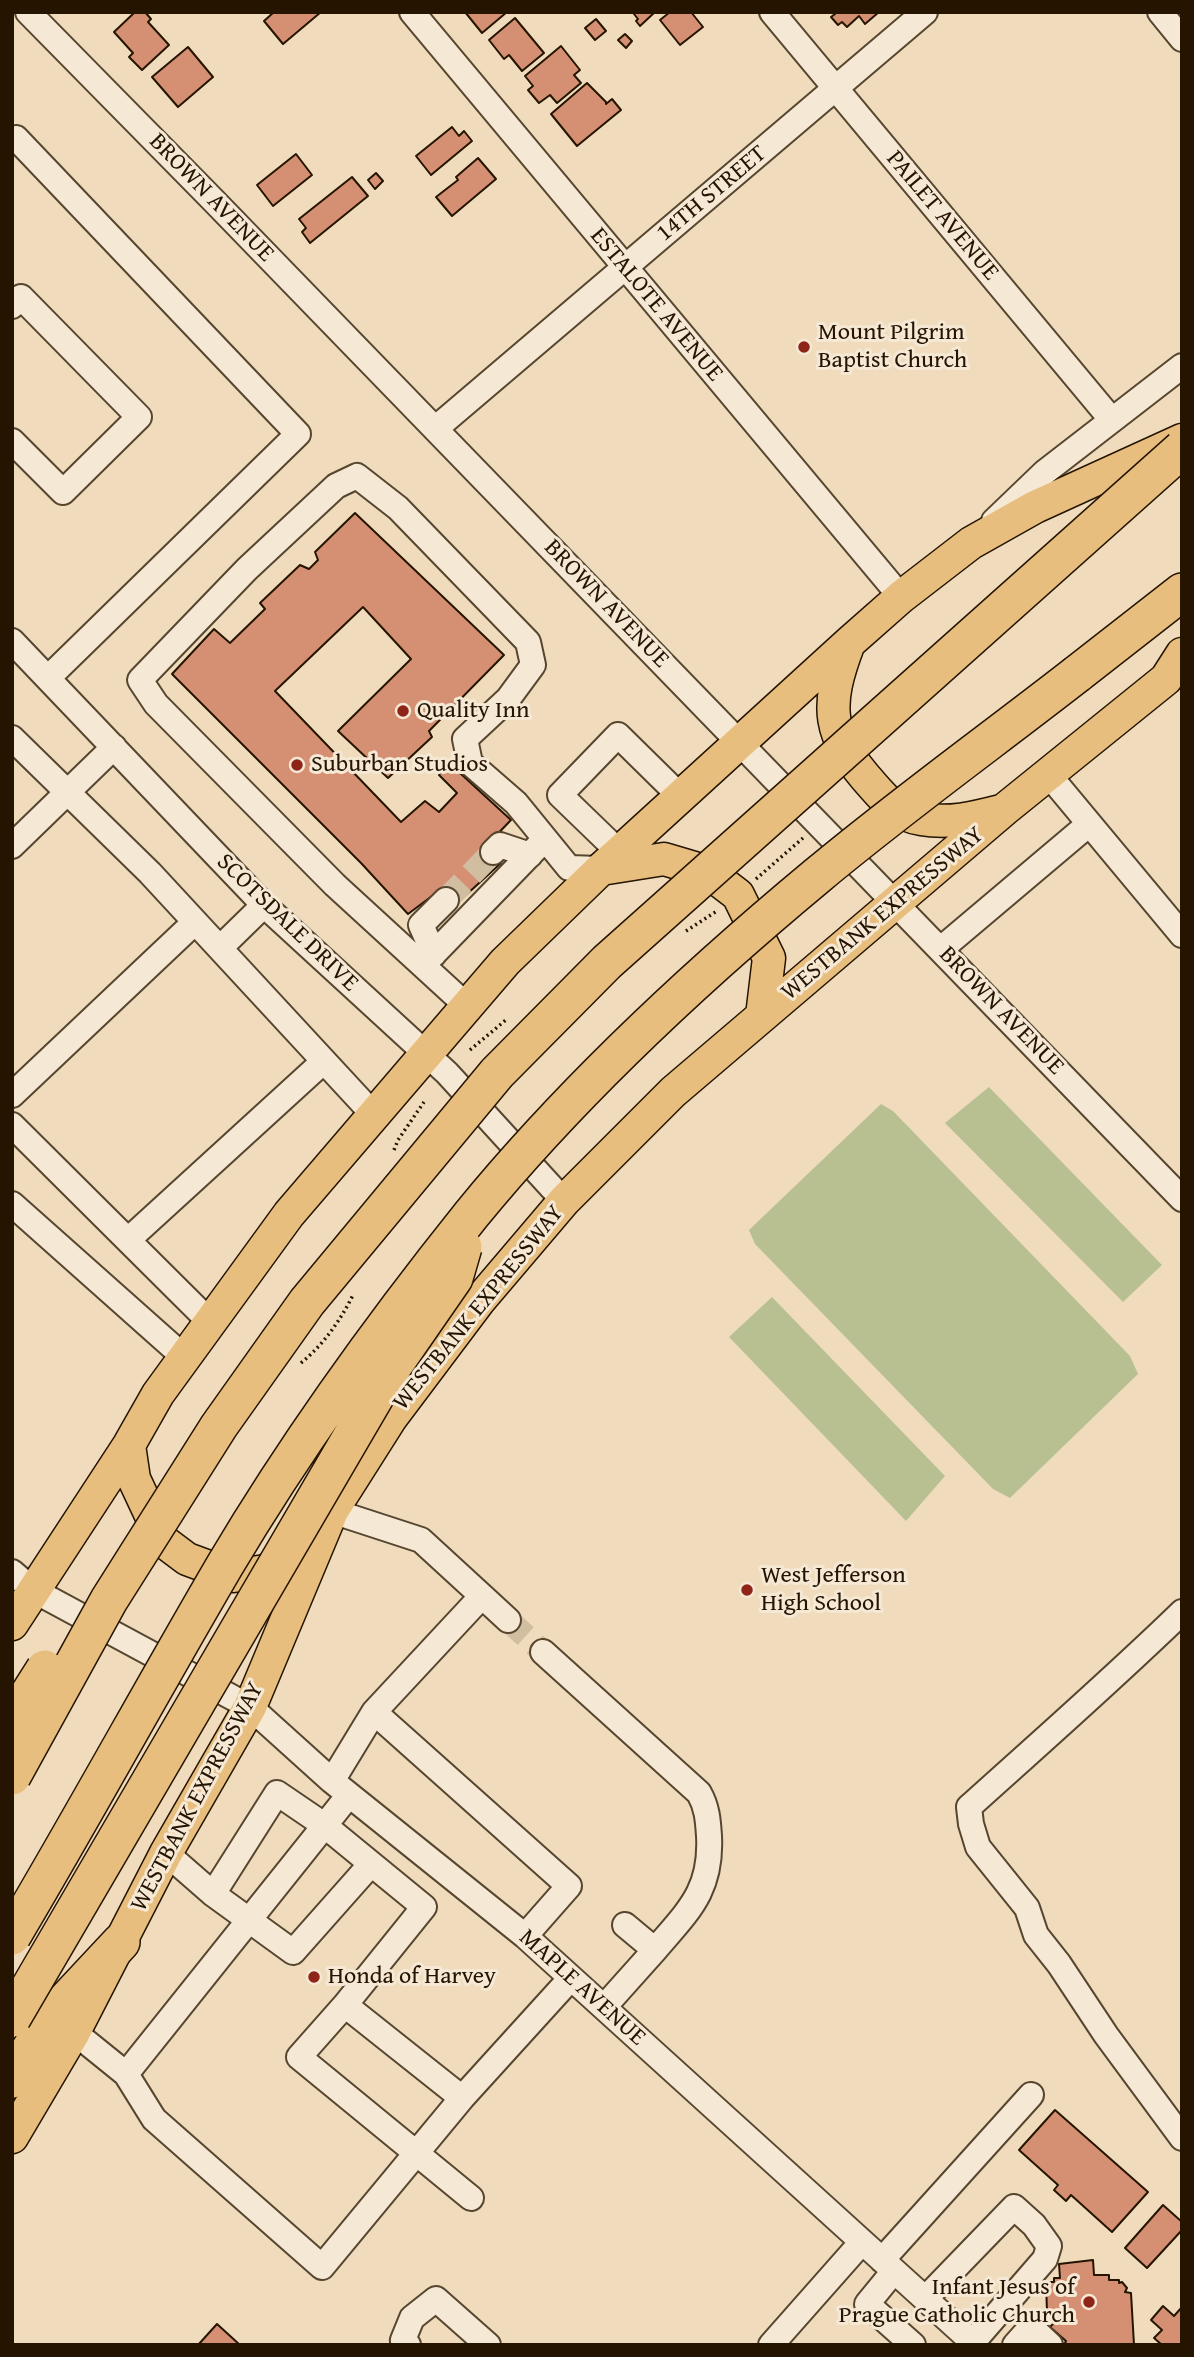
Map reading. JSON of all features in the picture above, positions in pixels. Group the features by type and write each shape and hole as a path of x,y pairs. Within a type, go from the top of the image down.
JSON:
{"highway":[{"path":"12,1776 108,1600 219,1426 307,1302 497,1073 607,962 1182,449"},
{"path":"12,1936 234,1552 343,1384 474,1212 548,1128 627,1046 710,969 820,874 1182,592"},
{"path":"12,2018 393,1366 454,1278 474,1212"},
{"path":"12,1721 139,1519 219,1426"},
{"path":"12,2079 49,2020 121,1942"}],"main road":[{"path":"12,1624 23,1581 129,1445 158,1394 289,1213 505,962 610,860 850,642 901,597 971,543 1035,507 1182,440"},
{"path":"850,642 834,699 833,717 837,733 853,764 887,802 912,817 949,821 965,820 1005,809"},
{"name":"WESTBANK EXPRESSWAY","path":"12,2137 74,2032 166,1853 250,1707 332,1511 391,1418 479,1301 565,1201 673,1092 897,904 1005,809 1177,667"},
{"path":"610,860 664,859 708,872 738,895 769,958 762,1016"},
{"path":"129,1445 134,1479 163,1542 187,1559 233,1576 265,1571 319,1542"}],"street":[{"name":"ESTALOTE AVENUE","path":"412,12 901,597"},
{"name":"PAILET AVENUE","path":"772,12 1111,419"},
{"name":"14TH STREET","path":"436,429 925,12"},
{"path":"1160,12 1182,38"},
{"name":"BROWN AVENUE","path":"33,14 1182,1199"},
{"path":"12,141 16,138 298,434 48,678"},
{"path":"12,306 21,297 139,417 63,492 12,441"},
{"path":"971,543 1045,472 1182,366"},
{"path":"467,1006 428,960 335,886 156,704 140,680 247,569 336,486 357,477 398,508 528,642 533,665 508,699 465,739 470,763 516,803 538,847 569,868 610,860 560,794 618,736 680,796"},
{"name":"SCOTSDALE DRIVE","path":"12,641 264,905 447,1073 565,1201"},
{"path":"12,737 150,873 373,1114"},
{"path":"12,846 114,747"},
{"path":"1048,774 1182,935"},
{"path":"941,949 1089,824"},
{"path":"493,852 500,845 538,847"},
{"path":"428,960 538,847"},
{"path":"428,960 421,925 446,900"},
{"path":"220,948 264,905"},
{"path":"12,1095 195,922"},
{"path":"128,1240 324,1061"},
{"path":"12,1125 210,1322"},
{"path":"12,1205 184,1357"},
{"path":"332,1511 421,1540 508,1620"},
{"name":"MAPLE AVENUE","path":"23,1581 164,1662 250,1707 340,1788 525,1936 974,2343"},
{"path":"126,2074 324,1825 374,1712 482,1596"},
{"path":"1182,1612 1112,1680 1077,1708 970,1807 971,1824 978,1847 1027,1908 1037,1935 1182,2138"},
{"path":"543,1652 699,1793 705,1804 710,1855 705,1883 694,1904 604,2007"},
{"path":"374,1712 569,1886 525,1936"},
{"path":"213,1894 277,1793 324,1825 424,1907 299,2057 471,2198"},
{"path":"166,1853 213,1894 293,1952 371,1864"},
{"path":"625,1925 655,1951"},
{"path":"74,2032 126,2074 154,2119 321,2267 462,2098 571,1978"},
{"path":"345,2005 462,2098"},
{"path":"913,2345 867,2304 888,2265 1031,2095"},
{"path":"925,2299 1014,2207 1034,2225 1049,2246 1045,2259 974,2343"},
{"path":"771,2345 862,2242"},
{"path":"408,2345 403,2340 412,2318 436,2299 488,2345"},
{"path":"1015,2345 1031,2328 1050,2345"}],"green space":[{"path":"989,1087 1162,1265 1123,1302 945,1123"},
{"path":"881,1104 893,1111 1130,1356 1138,1374 1010,1498 993,1489 755,1244 749,1230"},
{"path":"772,1297 945,1476 906,1521 729,1337"}],"building":[{"path":"135,12 145,12 151,19 148,22 169,45 142,70 129,57 133,53 114,32"},
{"path":"274,12 321,12 283,44 264,21"},
{"path":"465,12 507,12 482,33"},
{"path":"655,12 640,26 634,14"},
{"path":"670,12 691,12 703,27 680,45 660,20"},
{"path":"834,12 879,12 865,24 859,16 847,27 842,22 838,25 831,17"},
{"path":"515,18 544,53 522,71 509,55 504,59 489,40"},
{"path":"596,19 606,31 595,40 585,28"},
{"path":"625,34 632,41 626,48 618,40"},
{"path":"561,46 580,70 574,75 581,83 557,103 550,95 539,103 528,90 533,86 525,76"},
{"path":"188,47 213,77 178,107 152,77"},
{"path":"587,83 606,104 612,99 621,110 577,146 551,114"},
{"path":"452,127 459,136 464,131 472,141 431,175 416,156"},
{"path":"296,154 312,175 273,206 257,185"},
{"path":"478,158 496,179 452,216 436,197 458,180 456,177"},
{"path":"376,173 383,181 375,189 368,180"},
{"path":"352,177 368,196 310,243 302,232 306,228 299,219"},
{"name":"Quality Inn","path":"355,513 504,655 429,731 432,737 388,778 338,731 411,659 363,607 275,691 401,822 425,801 439,812 457,793 439,775 448,762 511,820 487,845 501,863 454,906 436,893 408,914 361,863 172,674 214,629 230,643 265,609 260,603 300,565 309,569 318,560 315,552"},
{"path":"1055,2110 1148,2192 1112,2232 1071,2195 1066,2201 1054,2190 1058,2185 1019,2150"},
{"path":"1163,2205 1182,2222 1182,2230 1147,2268 1125,2248"},
{"name":"Infant Jesus of Prague Catholic Church","path":"1093,2260 1094,2275 1109,2275 1109,2280 1119,2280 1119,2283 1122,2282 1127,2288 1125,2292 1131,2293 1134,2345 1064,2345 1066,2341 1050,2327 1060,2317 1057,2311 1047,2312 1046,2282 1054,2282 1054,2278 1060,2278 1059,2264"},
{"path":"1163,2306 1174,2316 1182,2307 1182,2345 1162,2345 1154,2338 1162,2330 1151,2320"},
{"path":"217,2324 240,2345 198,2345"}],"tunnel":[{"path":"446,900 493,852"},
{"path":"508,1620 543,1652"}],"place":[{"name":"Mount Pilgrim Baptist Church","path":"804,347"},
{"name":"Quality Inn","path":"403,711"},
{"name":"Suburban Studios","path":"297,765"},
{"name":"West Jefferson High School","path":"747,1590"},
{"name":"Honda of Harvey","path":"314,1977"},
{"name":"Infant Jesus of Prague Catholic Church","path":"1089,2302"}]}
